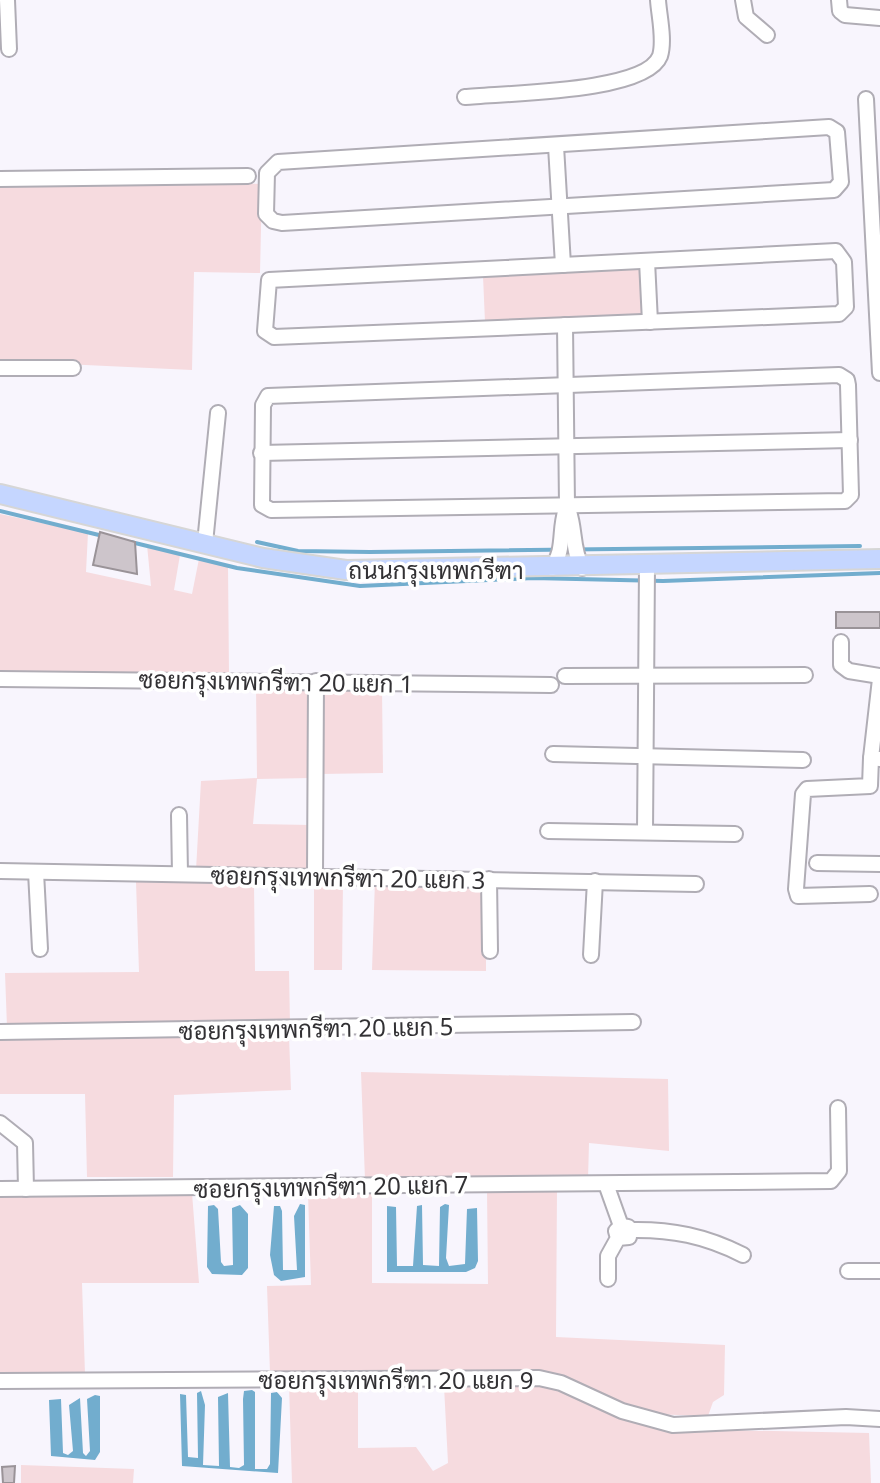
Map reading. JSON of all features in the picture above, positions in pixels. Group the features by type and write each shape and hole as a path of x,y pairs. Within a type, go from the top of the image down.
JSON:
{"main road":[{"name":"ถนนกรุงเทพกรีฑา","path":"0,494 294,564 346,570 582,568 647,571 880,559"}],"street":[{"path":"7,0 9,49"},
{"path":"465,97 610,84 650,69 661,54 658,0"},
{"path":"743,0 746,17 767,35"},
{"path":"839,0 840,11 845,15 880,18"},
{"path":"866,99 878,280 880,373"},
{"path":"829,127 837,132 839,139 841,182 834,190 282,223 273,221 266,214 267,173 278,162 556,146 829,127"},
{"path":"556,146 563,265"},
{"path":"0,179 248,176"},
{"path":"836,251 844,262 846,307 839,314 650,322 274,337 265,331 269,280 563,265 836,251"},
{"path":"647,261 650,322"},
{"path":"565,325 567,506 572,518 573,548 582,568"},
{"path":"0,368 73,368"},
{"path":"839,375 848,385 851,495 845,501 264,509 260,497 261,453 263,405 268,396 565,386 839,375"},
{"path":"205,543 218,413"},
{"path":"261,453 850,440"},
{"path":"552,568 562,548 562,518 567,506"},
{"path":"645,832 647,571"},
{"path":"841,642 841,665 849,671 880,678 876,758 870,786 807,789 803,794 796,889 798,896 870,894"},
{"path":"565,676 805,675"},
{"name":"ซอยกรุงเทพกรีฑา 20 แยก 1","path":"0,679 551,685"},
{"path":"315,876 316,681"},
{"path":"553,754 803,760"},
{"path":"179,815 180,874"},
{"path":"548,831 735,834"},
{"path":"817,863 880,864"},
{"name":"ซอยกรุงเทพกรีฑา 20 แยก 3","path":"0,871 696,884"},
{"path":"36,872 40,949"},
{"path":"489,879 490,951"},
{"path":"591,955 595,881"},
{"name":"ซอยกรุงเทพกรีฑา 20 แยก 5","path":"0,1032 633,1022"},
{"name":"ซอยกรุงเทพกรีฑา 20 แยก 7","path":"0,1189 831,1181 839,1171 838,1108"},
{"path":"0,1123 25,1143 26,1189"},
{"path":"606,1184 623,1231"},
{"path":"623,1231 661,1229 695,1235 743,1255"},
{"path":"608,1279 608,1256 623,1231"},
{"path":"848,1271 880,1271"},
{"name":"ซอยกรุงเทพกรีฑา 20 แยก 9","path":"0,1381 539,1378 561,1383 622,1411 673,1425 846,1417 880,1419"}],"shaded area":[{"path":"262,184 260,273 194,272 192,370 0,361 0,185"},
{"path":"642,269 644,314 485,322 483,276"},
{"path":"0,514 88,533 86,572 151,586 147,545 180,555 174,590 192,594 199,559 228,567 229,675 0,674"},
{"path":"256,687 312,688 310,778 257,779 253,824 311,825 310,868 196,870 201,781 257,778"},
{"path":"320,690 382,690 383,773 321,774"},
{"path":"314,880 343,880 342,970 314,970"},
{"path":"375,880 486,882 486,971 372,970"},
{"path":"136,882 254,883 255,971 289,971 290,1024 7,1027 5,973 139,972"},
{"path":"289,1036 291,1090 174,1095 173,1177 87,1177 85,1094 0,1094 0,1037"},
{"path":"361,1072 668,1079 669,1151 589,1143 588,1179 365,1180"},
{"path":"487,1190 557,1190 556,1337 725,1345 724,1395 713,1402 708,1416 649,1414 608,1400 556,1375 491,1371 270,1373 267,1286 311,1285 308,1194 372,1193 372,1283 488,1284"},
{"path":"192,1193 199,1283 82,1283 85,1374 0,1375 0,1195"},
{"path":"544,1383 635,1422 671,1429 869,1433 871,1483 292,1483 289,1384 358,1384 358,1448 416,1447 433,1471 448,1463 444,1386"},
{"path":"21,1465 134,1469 133,1483 21,1483"}],"water":[{"path":"300,1204 305,1205 305,1277 281,1281 274,1275 270,1255 274,1206 280,1206 282,1211 283,1270 297,1270 294,1216"},
{"path":"214,1205 218,1209 221,1262 224,1266 233,1265 232,1208 240,1205 248,1214 248,1268 242,1275 212,1274 207,1267 208,1206"},
{"path":"422,1205 423,1265 439,1266 440,1207 449,1205 446,1258 449,1266 465,1264 467,1209 477,1208 478,1261 475,1268 466,1272 387,1272 387,1206 396,1207 397,1266 413,1266 417,1206"},
{"path":"201,1391 205,1405 203,1465 219,1466 218,1397 228,1393 230,1467 239,1468 244,1465 244,1391 255,1392 255,1469 267,1469 270,1464 271,1393 277,1392 282,1398 278,1473 182,1466 180,1394 186,1395 188,1457 198,1458 197,1393"},
{"path":"100,1396 100,1452 95,1460 51,1456 49,1400 61,1399 63,1453 68,1455 73,1451 69,1405 80,1398 83,1453 86,1456 90,1451 87,1399"}],"building":[{"path":"100,532 135,542 137,574 93,565"},
{"path":"836,612 880,612 880,628 836,628"},
{"path":"15,1466 14,1483 3,1483 2,1467"}],"waterway":[{"path":"0,511 103,536"},
{"path":"131,542 237,568 360,586 533,578 663,581 880,573"},
{"path":"257,542 298,551 370,552 860,546"}]}
